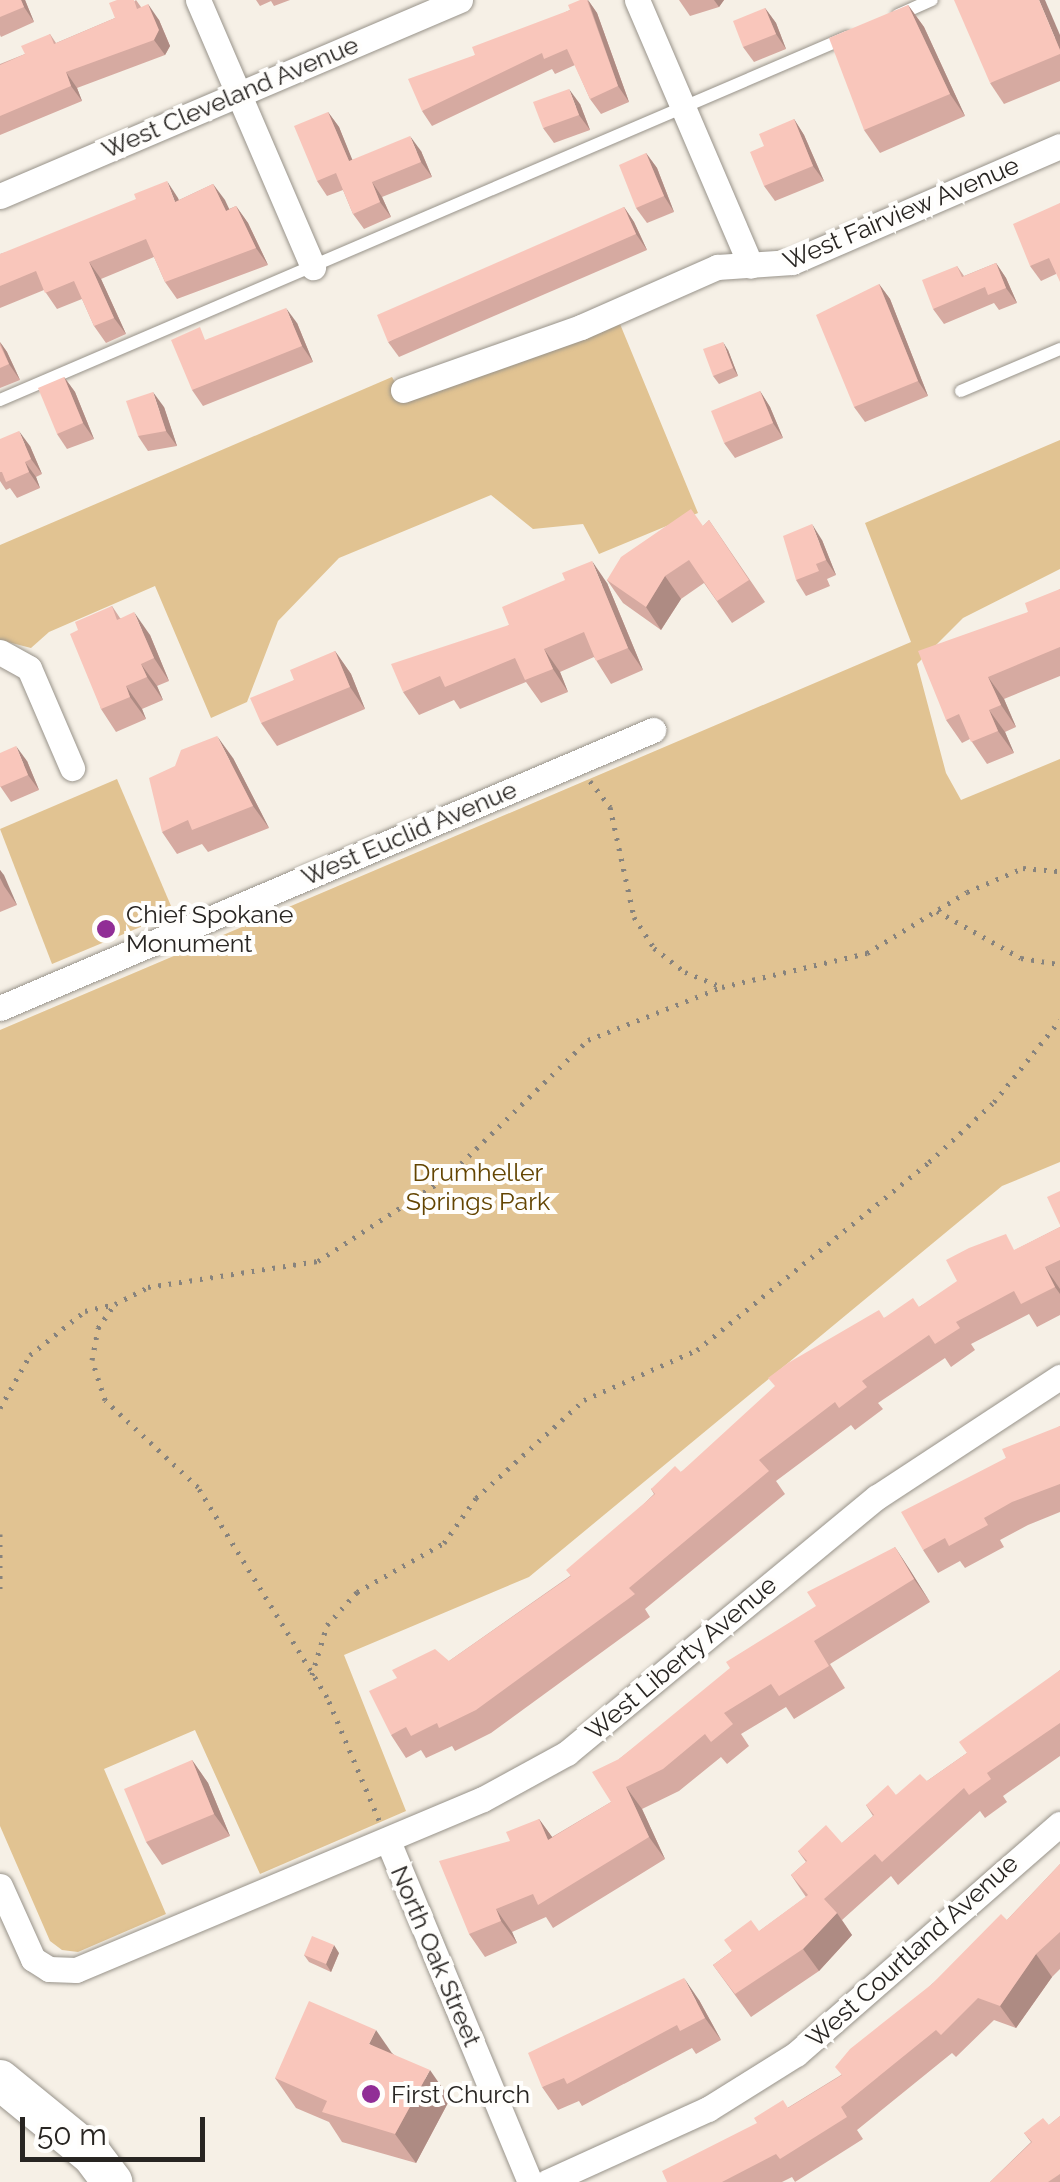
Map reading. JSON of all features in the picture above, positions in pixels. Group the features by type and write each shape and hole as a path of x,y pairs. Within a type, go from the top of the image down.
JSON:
{"main road":[{"path":"0,2080 92,2155 112,2182"}],"street":[{"path":"198,0 313,267"},
{"name":"West Cleveland Avenue","path":"0,196 460,0"},
{"path":"638,0 750,266"},
{"name":"West Fairview Avenue","path":"404,390 581,327 717,267 792,262 1060,146"},
{"path":"11,656 72,768"},
{"name":"West Euclid Avenue","path":"0,1008 653,730"},
{"name":"West Liberty Avenue","path":"0,1886 28,1950 48,1970 84,1968 388,1842 567,1753 876,1497 1060,1377"},
{"name":"West Courtland Avenue","path":"548,2182 708,2109 796,2054 1060,1824"},
{"name":"North Oak Street","path":"388,1842 530,2182"}],"lane":[{"path":"878,23 932,0"},
{"path":"0,400 861,31"},
{"path":"962,391 1060,350"}],"path":[{"path":"576,763 610,807 634,916 654,948 685,972 722,987"},
{"path":"0,1408 30,1355 85,1312 115,1304 148,1287 318,1261 446,1178 588,1040 722,987 867,953 937,911 1023,868 1060,871"},
{"path":"937,911 1021,958 1060,964"},
{"path":"312,1675 327,1626 357,1592 444,1542 476,1498 584,1400 697,1350 915,1174 994,1102 1060,1020"},
{"path":"115,1304 98,1328 92,1360 104,1400 198,1488 312,1675 388,1842"},
{"path":"0,1534 0,1592"}],"green space":[{"path":"620,324 698,513 599,554 583,524 533,529 491,495 339,558 278,621 247,702 211,718 155,586 49,632 31,648 0,640 0,545 392,377 405,400"},
{"name":"Drumheller Springs Park","path":"1060,440 1060,569 963,618 917,664 946,773 961,800 1060,759 1060,1162 1002,1186 529,1577 344,1655 406,1811 260,1874 195,1730 104,1769 166,1914 78,1952 62,1950 50,1941 0,1826 0,1030 911,642 865,523"},
{"path":"117,779 174,913 52,964 0,829"}],"building":[{"path":"0,0 21,0 24,7 0,17"},
{"path":"134,0 137,9 148,4 159,30 154,40 66,72 71,86 0,116 0,65 25,54 21,46 50,34 54,44 115,18 109,3"},
{"path":"587,0 618,86 590,99 567,49 544,59 542,53 422,111 408,79 475,55 472,47 570,10 568,5"},
{"path":"954,0 1039,0 1060,54 990,83"},
{"path":"908,5 950,94 864,130 829,38"},
{"path":"765,8 776,34 743,47 733,21"},
{"path":"569,89 579,115 543,128 533,102"},
{"path":"328,112 349,161 410,136 421,162 372,182 380,202 353,214 336,173 317,181 294,126"},
{"path":"794,119 813,166 764,186 750,152 764,146 759,134"},
{"path":"646,153 664,196 636,208 619,165"},
{"path":"167,181 175,202 213,184 226,211 236,206 256,248 165,282 146,239 89,262 114,318 94,326 74,281 45,293 36,271 0,286 0,254 136,199 134,194"},
{"path":"1060,203 1060,282 1049,258 1030,266 1013,224"},
{"path":"624,207 636,234 388,342 377,315"},
{"path":"996,263 1006,288 988,295 985,287 933,309 922,280 957,266 962,277"},
{"path":"879,284 918,381 854,407 816,315"},
{"path":"286,308 302,346 192,390 171,340 200,327 205,340"},
{"path":"723,342 733,368 713,376 703,349"},
{"path":"0,345 9,364 0,368"},
{"path":"64,377 83,423 57,434 38,388"},
{"path":"760,391 773,423 724,443 711,411"},
{"path":"153,392 166,431 138,436 126,401"},
{"path":"19,431 31,459 25,462 29,472 6,482 0,472 0,439"},
{"path":"691,509 703,526 709,520 749,580 717,601 689,560 665,576 646,607 607,580 621,557"},
{"path":"812,524 826,560 816,564 819,571 796,580 783,536"},
{"path":"592,561 628,648 596,661 584,632 544,649 553,669 525,680 515,658 445,687 440,676 403,692 391,664 509,625 502,607 565,580 562,573"},
{"path":"1060,589 1060,647 988,677 1001,705 989,710 998,731 971,742 959,714 946,720 918,651 1028,612 1025,603"},
{"path":"112,606 117,620 134,612 154,658 141,664 147,677 126,686 130,697 101,709 70,634 78,630 75,622"},
{"path":"335,651 350,687 261,723 250,698 294,680 290,670"},
{"path":"217,736 253,806 192,830 188,820 162,832 149,778 175,766 181,750"},
{"path":"16,746 28,775 0,787 0,753"},
{"path":"1060,1191 1060,1225 1047,1197"},
{"path":"1060,1227 1060,1260 1045,1267 1055,1287 1021,1304 1014,1291 956,1322 960,1328 935,1344 929,1335 862,1381 867,1387 839,1408 835,1402 759,1460 769,1471 629,1588 635,1594 476,1710 439,1728 437,1723 411,1736 406,1727 391,1735 369,1691 397,1678 392,1670 435,1649 449,1661 571,1576 566,1570 655,1494 651,1489 675,1466 681,1472 775,1386 768,1378 879,1310 884,1318 913,1298 919,1307 957,1281 946,1260 969,1248 1006,1234 1014,1250"},
{"path":"1060,1426 1060,1484 1012,1502 984,1518 988,1525 949,1546 945,1538 923,1550 901,1512 1006,1458 1002,1449"},
{"path":"895,1547 914,1579 814,1641 829,1666 779,1696 771,1684 724,1713 733,1724 711,1742 705,1734 663,1769 626,1787 649,1837 538,1905 533,1894 496,1909 501,1921 469,1934 439,1861 510,1841 506,1832 539,1819 548,1840 611,1802 592,1772 619,1759 730,1668 726,1662 816,1606 807,1592"},
{"path":"1060,1670 1060,1723 987,1773 991,1779 969,1795 964,1788 882,1862 875,1854 824,1899 837,1913 803,1949 735,1994 713,1965 732,1951 724,1940 751,1920 759,1931 808,1895 791,1875 807,1861 798,1851 826,1825 842,1843 874,1815 866,1805 888,1785 896,1795 920,1774 927,1781 967,1753 959,1742"},
{"path":"192,1760 214,1814 146,1842 124,1789"},
{"path":"1060,1864 1060,1932 1036,1954 1000,2006 978,1998 941,2035 936,2030 841,2107 847,2117 780,2159 776,2154 722,2182 667,2182 662,2171 757,2123 754,2118 783,2100 788,2108 842,2075 835,2067 850,2049 932,1984 1001,1914 1007,1920"},
{"path":"312,1936 334,1945 326,1964 304,1955"},
{"path":"684,1978 705,2018 680,2031 677,2025 567,2084 564,2078 542,2087 528,2053"},
{"name":"First Church","path":"309,2001 376,2030 369,2044 430,2070 395,2134 322,2112 327,2101 275,2078"},
{"path":"1060,2116 1060,2174 1048,2182 990,2182 1032,2142 1024,2133 1043,2118 1049,2125"}],"place":[{"name":"Chief Spokane Monument","path":"106,929"},
{"name":"First Church","path":"371,2094"}]}
